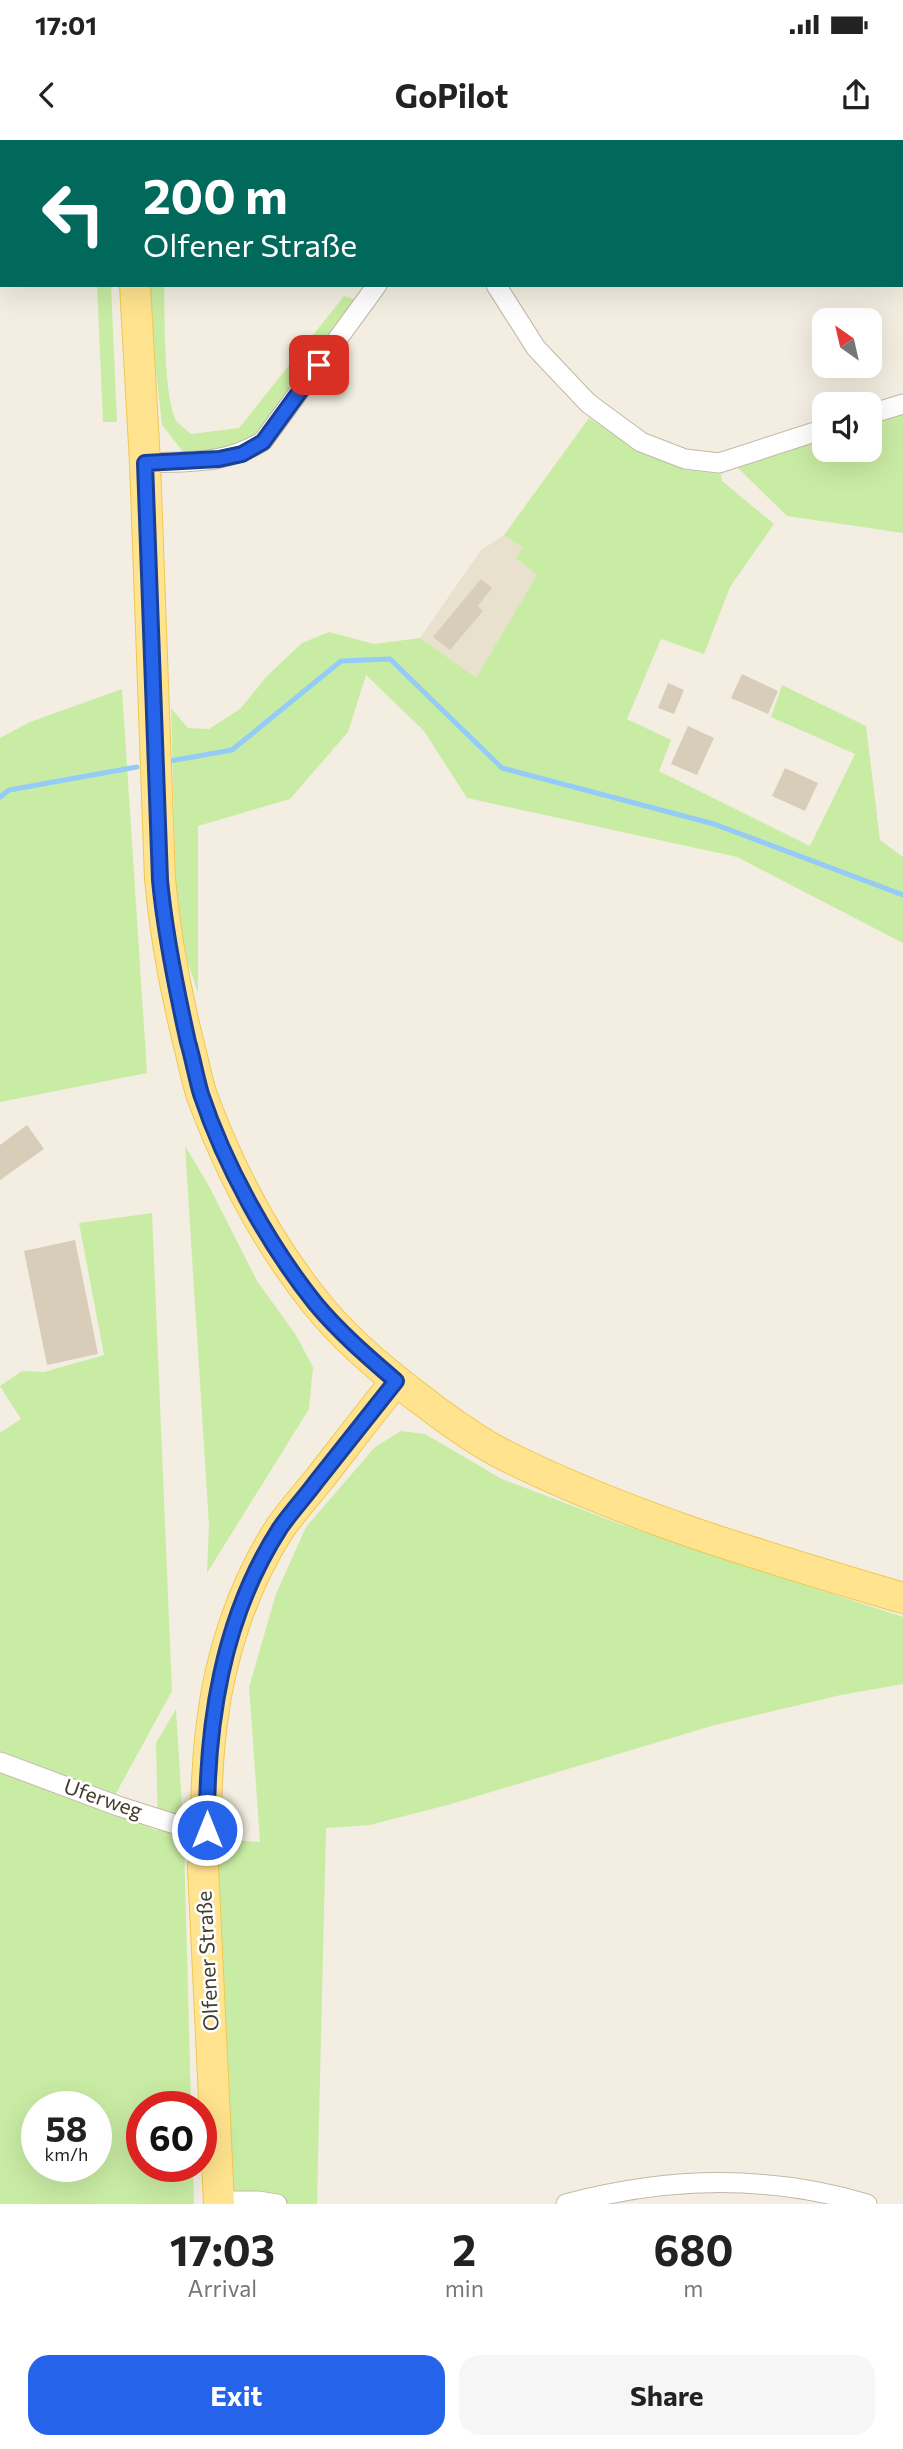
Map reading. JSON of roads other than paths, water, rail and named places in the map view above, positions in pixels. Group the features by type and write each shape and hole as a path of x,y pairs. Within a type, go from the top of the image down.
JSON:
{"main road":[{"path":"135,287 164,922 201,1093 225,1153 287,1264 324,1313 355,1346 453,1424 503,1454 634,1512 903,1598"},
{"name":"Olfener Straße","path":"219,2202 203,1867 206,1781 212,1722 232,1630 251,1581 281,1528 396,1381"}],"street":[{"path":"145,463 219,459 242,454 263,442 376,287"},
{"path":"497,287 536,348 588,404 641,442 685,459 719,463 812,433"},
{"path":"882,411 903,404"},
{"name":"Uferweg","path":"0,1762 118,1806 206,1833"},
{"path":"566,2204 656,2186 719,2182 784,2185 867,2204"},
{"path":"219,2202 258,2201 277,2204"}],"waterway":[{"path":"170,761 232,750 341,661 390,659 502,768 714,824 903,895"},
{"path":"0,797 9,790 137,767"}]}
